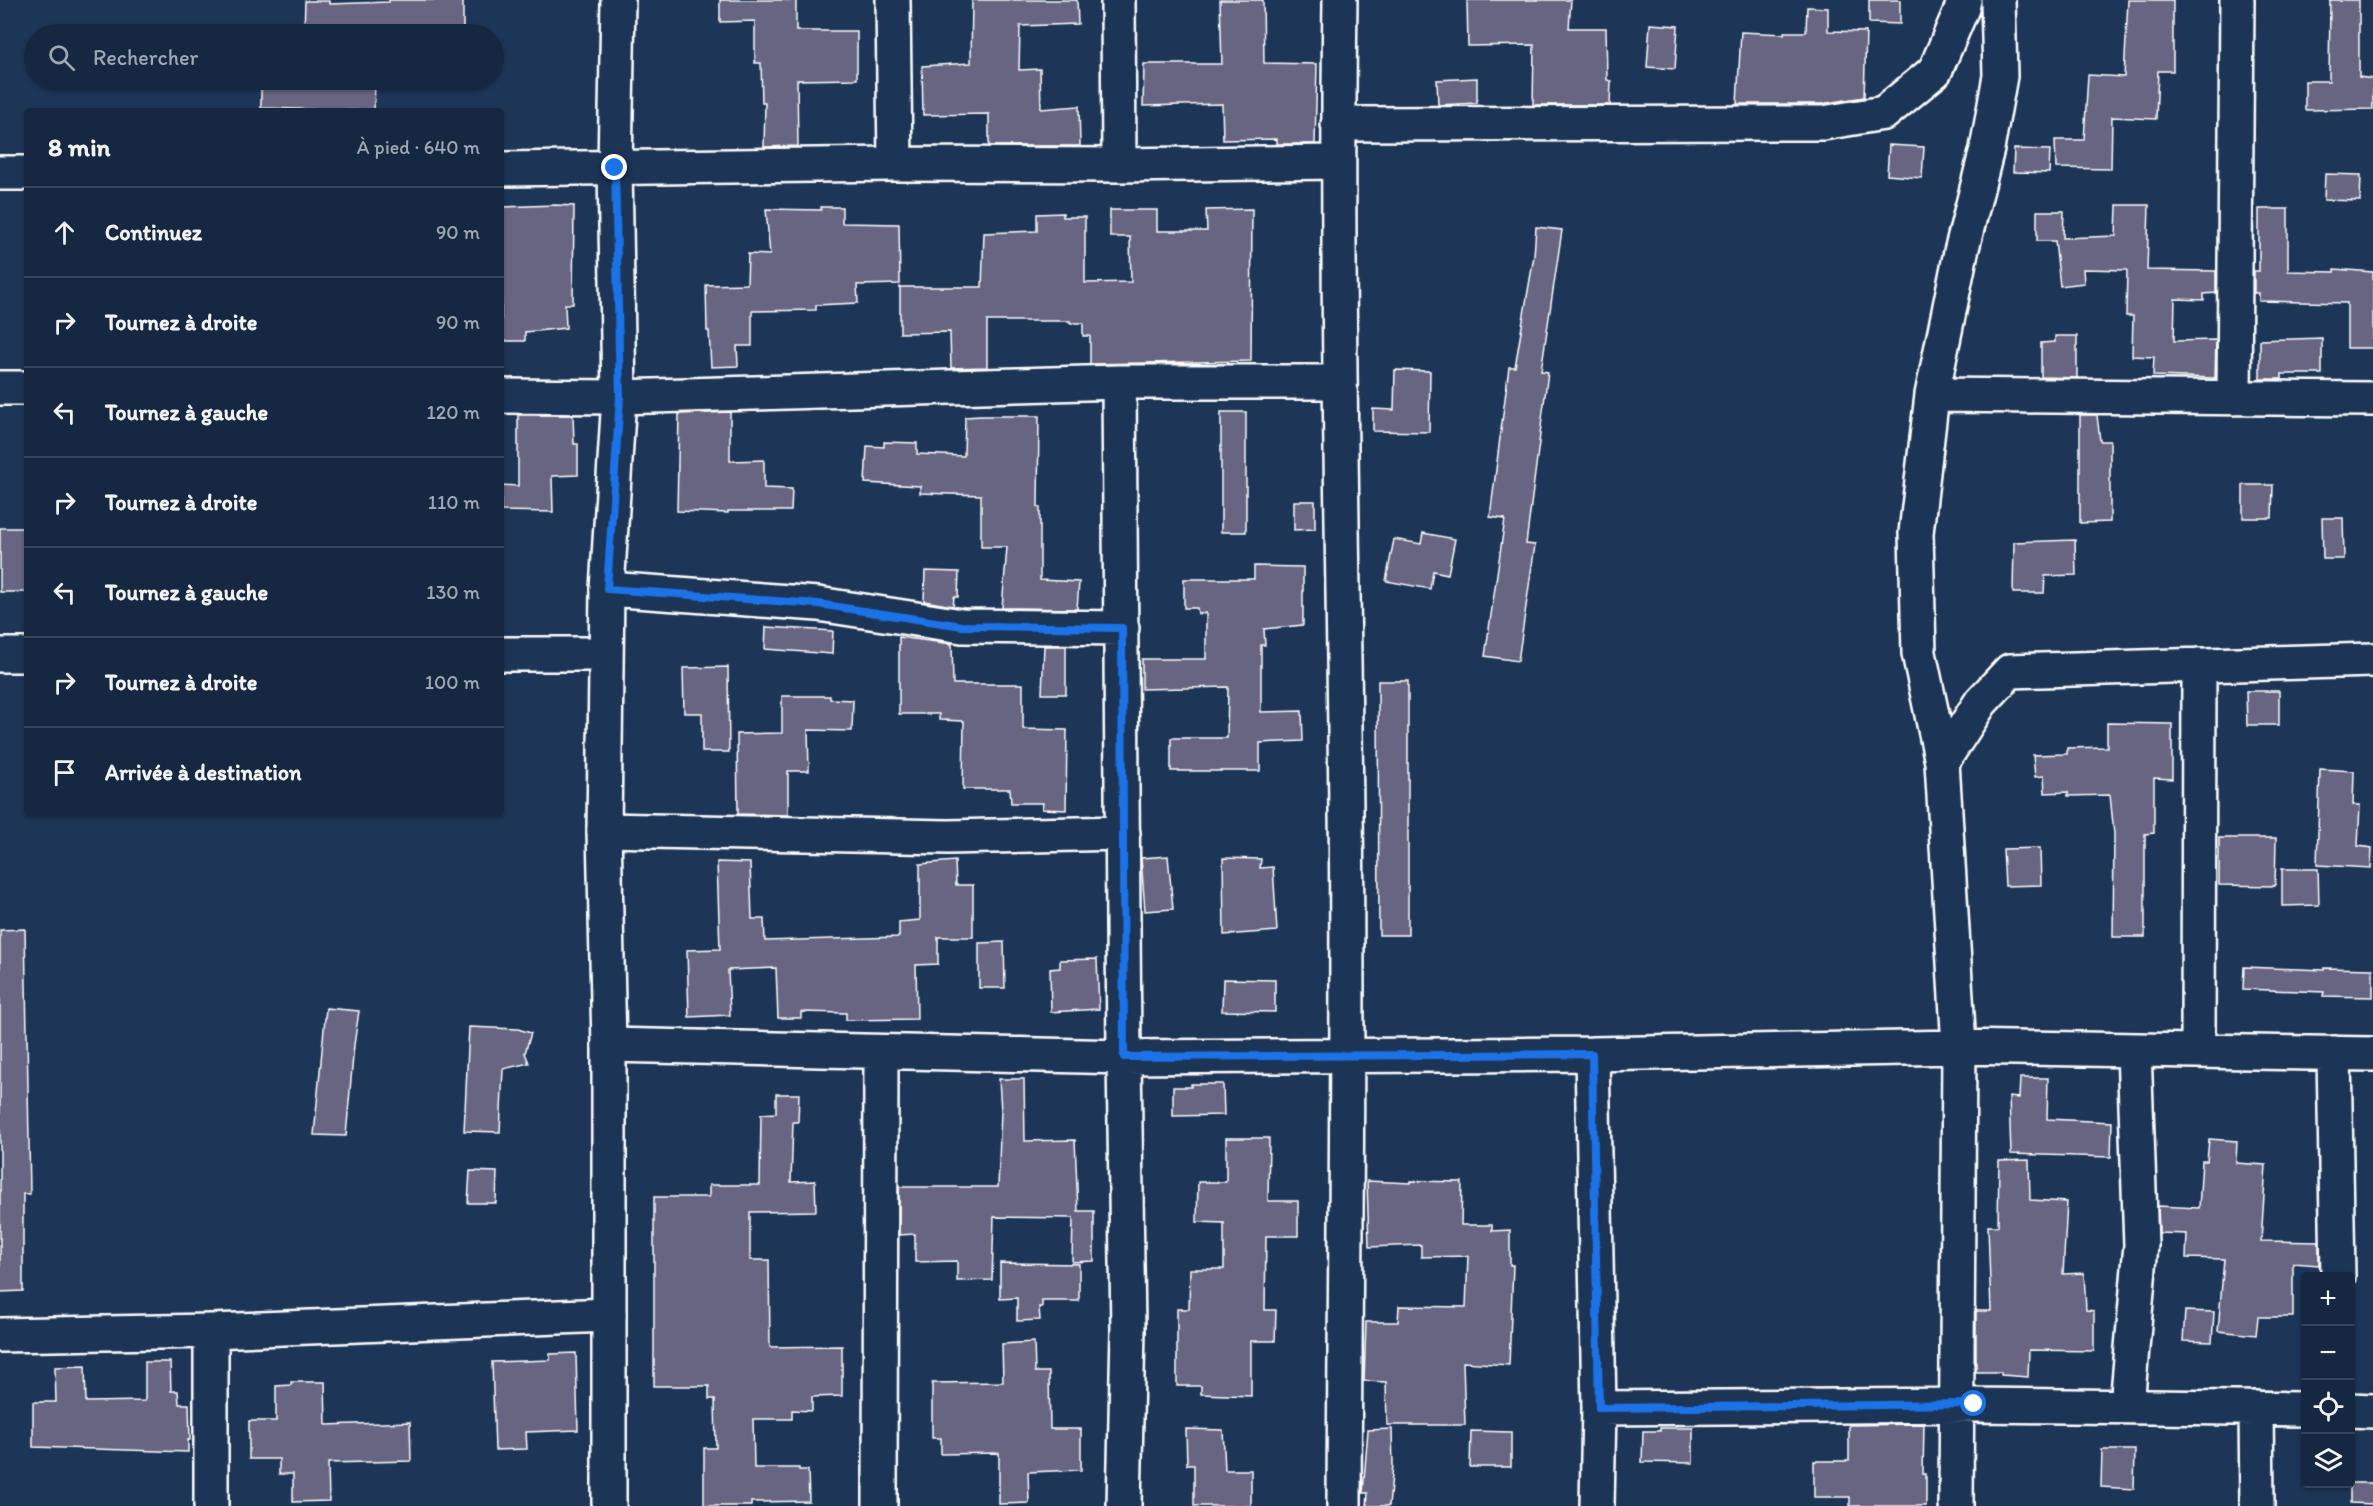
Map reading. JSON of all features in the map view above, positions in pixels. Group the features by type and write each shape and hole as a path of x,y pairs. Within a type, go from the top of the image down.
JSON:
{"street":[{"path":"609,1506 609,1045 604,830 605,654 620,397 615,168 618,0"},
{"path":"893,0 895,164"},
{"path":"1118,0 1119,165"},
{"path":"1340,0 1338,162 1347,1055 1344,1506"},
{"path":"1338,124 1823,123 1884,113 1935,71 1964,0"},
{"path":"1956,1506 1959,1047 1941,762 1919,653 1916,533 1932,395 1961,252 1987,149 2000,76 1998,0"},
{"path":"2234,398 2237,0"},
{"path":"504,169 1338,162"},
{"path":"0,174 24,173"},
{"path":"504,396 620,397 1119,382 1340,382"},
{"path":"1119,382 1128,1329 1124,1506"},
{"path":"0,388 24,388"},
{"path":"1932,395 2373,399"},
{"path":"607,589 818,604 962,626 1122,628"},
{"path":"504,654 605,654"},
{"path":"0,655 24,655"},
{"path":"1941,762 1981,702 2010,671 2373,660"},
{"path":"2198,1051 2199,665"},
{"path":"604,830 948,837 1123,833"},
{"path":"609,1045 1124,1057 1592,1054 1959,1047 2373,1054"},
{"path":"2127,1405 2141,1245 2134,1050"},
{"path":"880,1506 881,1052"},
{"path":"2334,1053 2338,1272"},
{"path":"1592,1054 1599,1408 1597,1506"},
{"path":"0,1335 211,1331 609,1315"},
{"path":"210,1506 211,1331"},
{"path":"1599,1408 2127,1405 2301,1409"},
{"path":"2256,1408 2257,1506"},
{"path":"2355,1410 2373,1411"}],"building":[{"path":"389,0 463,0 463,24 304,24 305,1 329,1 329,4 389,2"},
{"path":"720,0 796,0 796,31 857,31 857,79 797,80 798,146 764,147 765,103 762,103 761,63 755,63 755,21 720,22"},
{"path":"972,0 1077,0 1078,24 1020,26 1019,70 1040,69 1041,109 1079,106 1080,146 989,146 989,114 923,115 922,66 971,63"},
{"path":"1220,0 1263,0 1264,63 1317,64 1315,144 1277,144 1277,139 1223,140 1222,104 1143,106 1144,64 1222,64"},
{"path":"1467,0 1571,0 1569,28 1606,28 1607,80 1611,81 1610,105 1533,105 1534,45 1468,46"},
{"path":"1869,0 1900,0 1900,24 1869,23"},
{"path":"2128,0 2173,0 2173,71 2158,71 2156,119 2112,117 2111,169 2056,168 2055,140 2084,140 2088,75 2124,77"},
{"path":"2330,0 2359,0 2359,77 2373,79 2373,109 2305,110 2305,81 2329,81"},
{"path":"1807,7 1828,8 1828,31 1866,32 1864,97 1821,104 1737,104 1741,32 1784,34 1784,32 1806,32"},
{"path":"1650,24 1678,26 1675,69 1647,67"},
{"path":"1477,78 1477,103 1438,105 1437,80"},
{"path":"261,90 375,90 374,108 261,108"},
{"path":"1889,145 1924,147 1922,178 1887,175"},
{"path":"2014,149 2050,150 2049,173 2013,172"},
{"path":"2325,174 2361,175 2360,201 2324,200"},
{"path":"2117,205 2149,205 2147,270 2216,271 2216,293 2204,294 2204,300 2175,299 2174,341 2216,340 2215,378 2153,376 2154,357 2132,356 2133,316 2126,316 2127,270 2083,269 2084,283 2060,286 2055,241 2037,241 2037,211 2064,211 2063,238 2116,236"},
{"path":"574,206 573,304 565,304 566,328 525,332 525,341 504,341 504,207"},
{"path":"821,207 842,207 842,223 899,224 900,284 857,285 858,303 816,305 816,310 752,311 752,346 737,346 738,366 711,367 709,331 707,331 706,285 747,284 748,254 770,255 766,209 821,210"},
{"path":"1252,209 1251,361 1090,364 1090,336 1083,336 1083,323 987,321 987,367 951,368 950,332 900,333 900,287 982,287 984,233 1037,231 1037,214 1063,213 1063,217 1085,217 1085,283 1131,282 1130,237 1110,237 1110,210 1157,210 1157,231 1207,231 1206,210"},
{"path":"2259,209 2288,209 2288,271 2334,272 2334,269 2373,272 2373,348 2347,348 2347,303 2259,301 2259,293 2254,293 2254,271 2259,271"},
{"path":"1536,227 1562,230 1541,371 1548,372 1526,544 1535,545 1518,661 1485,656 1505,519 1490,517 1509,367 1515,367 1534,256"},
{"path":"2055,336 2077,336 2077,378 2041,377 2041,343 2055,342"},
{"path":"2322,338 2322,374 2282,374 2282,379 2260,379 2260,340"},
{"path":"1395,370 1430,371 1429,432 1373,431 1373,409 1394,410"},
{"path":"730,412 730,461 764,460 764,488 792,489 791,511 728,511 728,513 677,511 679,414"},
{"path":"1221,412 1246,412 1246,532 1221,532"},
{"path":"518,415 573,415 574,444 578,444 578,475 552,476 553,512 504,511 504,485 518,486"},
{"path":"2080,415 2097,415 2100,441 2110,441 2110,522 2080,523"},
{"path":"1039,416 1040,580 1079,582 1077,609 1002,608 1007,547 981,547 981,495 920,493 920,486 865,483 867,446 884,447 884,442 917,443 917,454 964,456 965,417"},
{"path":"2243,485 2273,485 2272,518 2243,518"},
{"path":"1294,501 1315,501 1315,529 1294,530"},
{"path":"2322,518 2343,518 2344,559 2323,559"},
{"path":"0,528 24,528 24,592 0,592"},
{"path":"1423,533 1455,539 1448,574 1433,571 1430,589 1386,581 1394,539 1421,544"},
{"path":"2075,540 2076,575 2045,576 2044,593 2013,593 2014,542"},
{"path":"1254,566 1303,567 1303,625 1264,629 1265,645 1261,645 1261,712 1302,711 1303,741 1260,743 1260,771 1171,771 1171,738 1227,738 1228,687 1142,689 1142,659 1206,659 1206,613 1198,614 1197,608 1184,608 1184,579 1254,579"},
{"path":"925,571 959,572 958,597 954,597 953,606 924,601"},
{"path":"766,627 833,631 832,654 765,649"},
{"path":"899,637 952,644 953,684 1023,684 1023,729 1067,730 1066,810 1042,809 1043,803 1011,803 1010,789 963,789 964,721 939,720 939,714 899,714"},
{"path":"1044,646 1066,646 1066,694 1042,694"},
{"path":"728,667 729,752 702,752 702,713 684,713 683,668"},
{"path":"1378,681 1408,681 1408,935 1379,935"},
{"path":"2246,691 2279,691 2279,725 2247,725"},
{"path":"782,696 830,696 830,699 853,700 852,731 808,730 809,771 788,771 788,815 738,814 737,734 782,733"},
{"path":"2107,723 2172,724 2172,779 2154,778 2154,833 2145,834 2145,937 2113,937 2114,834 2110,795 2068,796 2068,792 2045,793 2044,776 2035,777 2033,755 2067,754 2067,748 2107,747"},
{"path":"2320,769 2354,771 2353,805 2360,805 2358,846 2372,848 2371,868 2317,865"},
{"path":"2219,838 2276,838 2275,886 2219,885"},
{"path":"2040,848 2041,885 2005,886 2003,849"},
{"path":"1168,856 1173,909 1145,911 1141,858"},
{"path":"1223,858 1261,859 1260,868 1273,867 1277,931 1224,935"},
{"path":"955,861 956,885 973,885 973,937 938,937 938,964 916,965 917,1019 846,1020 846,1013 801,1012 801,1018 778,1018 776,968 728,970 730,1015 689,1017 687,950 720,949 717,862 750,863 752,919 764,919 765,941 899,937 899,922 920,920 920,864"},
{"path":"2282,869 2318,869 2319,905 2282,906"},
{"path":"25,929 30,1194 23,1194 23,1291 0,1292 0,930"},
{"path":"1004,942 1005,988 979,988 979,943"},
{"path":"1097,959 1099,1009 1051,1012 1050,969 1060,968 1060,960"},
{"path":"2244,967 2373,969 2373,997 2323,996 2324,992 2243,989"},
{"path":"1223,979 1275,980 1275,1012 1222,1011"},
{"path":"326,1008 359,1011 346,1136 314,1135"},
{"path":"469,1027 518,1029 531,1033 525,1053 529,1063 503,1069 500,1132 464,1131"},
{"path":"2020,1078 2048,1078 2047,1119 2112,1122 2111,1157 2011,1154 2009,1097 2019,1098"},
{"path":"999,1079 1024,1079 1025,1141 1075,1140 1078,1211 1094,1211 1094,1261 1072,1262 1073,1218 994,1217 992,1280 957,1281 957,1261 915,1262 915,1234 899,1235 899,1187 998,1187 1001,1111"},
{"path":"1191,1084 1223,1084 1224,1115 1173,1116 1173,1087 1191,1087"},
{"path":"776,1094 799,1094 798,1122 793,1122 791,1182 815,1181 816,1211 750,1212 750,1260 769,1260 770,1347 842,1346 842,1396 812,1397 812,1411 792,1410 792,1419 753,1419 754,1468 808,1470 809,1501 751,1502 751,1506 704,1506 704,1448 716,1448 715,1399 709,1399 709,1386 654,1386 654,1197 709,1197 709,1185 760,1185 761,1114 776,1113"},
{"path":"1226,1138 1269,1138 1268,1201 1298,1201 1298,1236 1266,1236 1265,1310 1276,1310 1275,1341 1251,1341 1251,1396 1201,1394 1201,1386 1177,1386 1177,1309 1189,1309 1190,1269 1224,1269 1224,1223 1197,1222 1198,1182 1226,1182"},
{"path":"2209,1139 2237,1141 2236,1163 2266,1165 2261,1241 2319,1242 2319,1265 2293,1263 2293,1317 2258,1317 2256,1335 2218,1331 2224,1259 2186,1258 2187,1234 2159,1233 2158,1206 2199,1208 2202,1161 2207,1161"},
{"path":"2029,1160 2030,1200 2067,1202 2063,1274 2084,1273 2086,1310 2094,1311 2094,1351 2029,1350 2028,1377 2001,1375 2001,1372 1976,1372 1976,1311 1991,1311 1988,1226 1998,1226 1999,1161"},
{"path":"470,1171 497,1172 496,1203 468,1203"},
{"path":"1367,1181 1462,1182 1461,1225 1492,1225 1492,1231 1510,1230 1510,1265 1513,1265 1509,1365 1463,1362 1465,1425 1387,1425 1386,1382 1364,1381 1366,1322 1398,1322 1399,1306 1466,1307 1468,1256 1421,1257 1421,1245 1369,1247"},
{"path":"1000,1263 1079,1264 1079,1301 1042,1301 1042,1307 1039,1307 1040,1320 1017,1321 1017,1298 1000,1299"},
{"path":"2185,1311 2214,1312 2212,1342 2183,1341"},
{"path":"1034,1342 1035,1372 1049,1372 1050,1429 1081,1429 1081,1470 1028,1472 1029,1503 999,1504 999,1453 941,1454 941,1438 932,1438 932,1383 1003,1382 1002,1344"},
{"path":"576,1353 578,1430 526,1432 527,1449 495,1450 492,1362 550,1360 550,1354"},
{"path":"145,1362 170,1362 171,1391 178,1391 179,1404 189,1404 188,1452 33,1447 33,1402 56,1402 55,1367 85,1366 86,1402 145,1401"},
{"path":"291,1382 325,1382 326,1425 410,1422 411,1461 328,1463 329,1501 293,1502 293,1474 279,1474 279,1459 249,1459 249,1421 276,1421 276,1386 291,1385"},
{"path":"1924,1424 1923,1474 1926,1474 1926,1506 1850,1506 1850,1497 1814,1497 1814,1461 1849,1461 1849,1425"},
{"path":"1660,1428 1693,1428 1693,1463 1642,1462 1643,1431 1660,1431"},
{"path":"1186,1429 1223,1430 1225,1470 1251,1470 1251,1506 1194,1506 1194,1465 1187,1465"},
{"path":"1392,1429 1393,1465 1389,1506 1367,1506 1368,1493 1363,1493 1368,1430"},
{"path":"1471,1431 1511,1432 1511,1467 1470,1467"},
{"path":"2102,1450 2135,1450 2134,1489 2101,1487"},
{"path":"2355,1483 2373,1483 2373,1504 2350,1503 2350,1488 2355,1488"}],"route":[{"path":"615,168 620,397 607,589 818,604 962,626 1122,628 1124,1057 1592,1054 1599,1408 1974,1404"}]}
